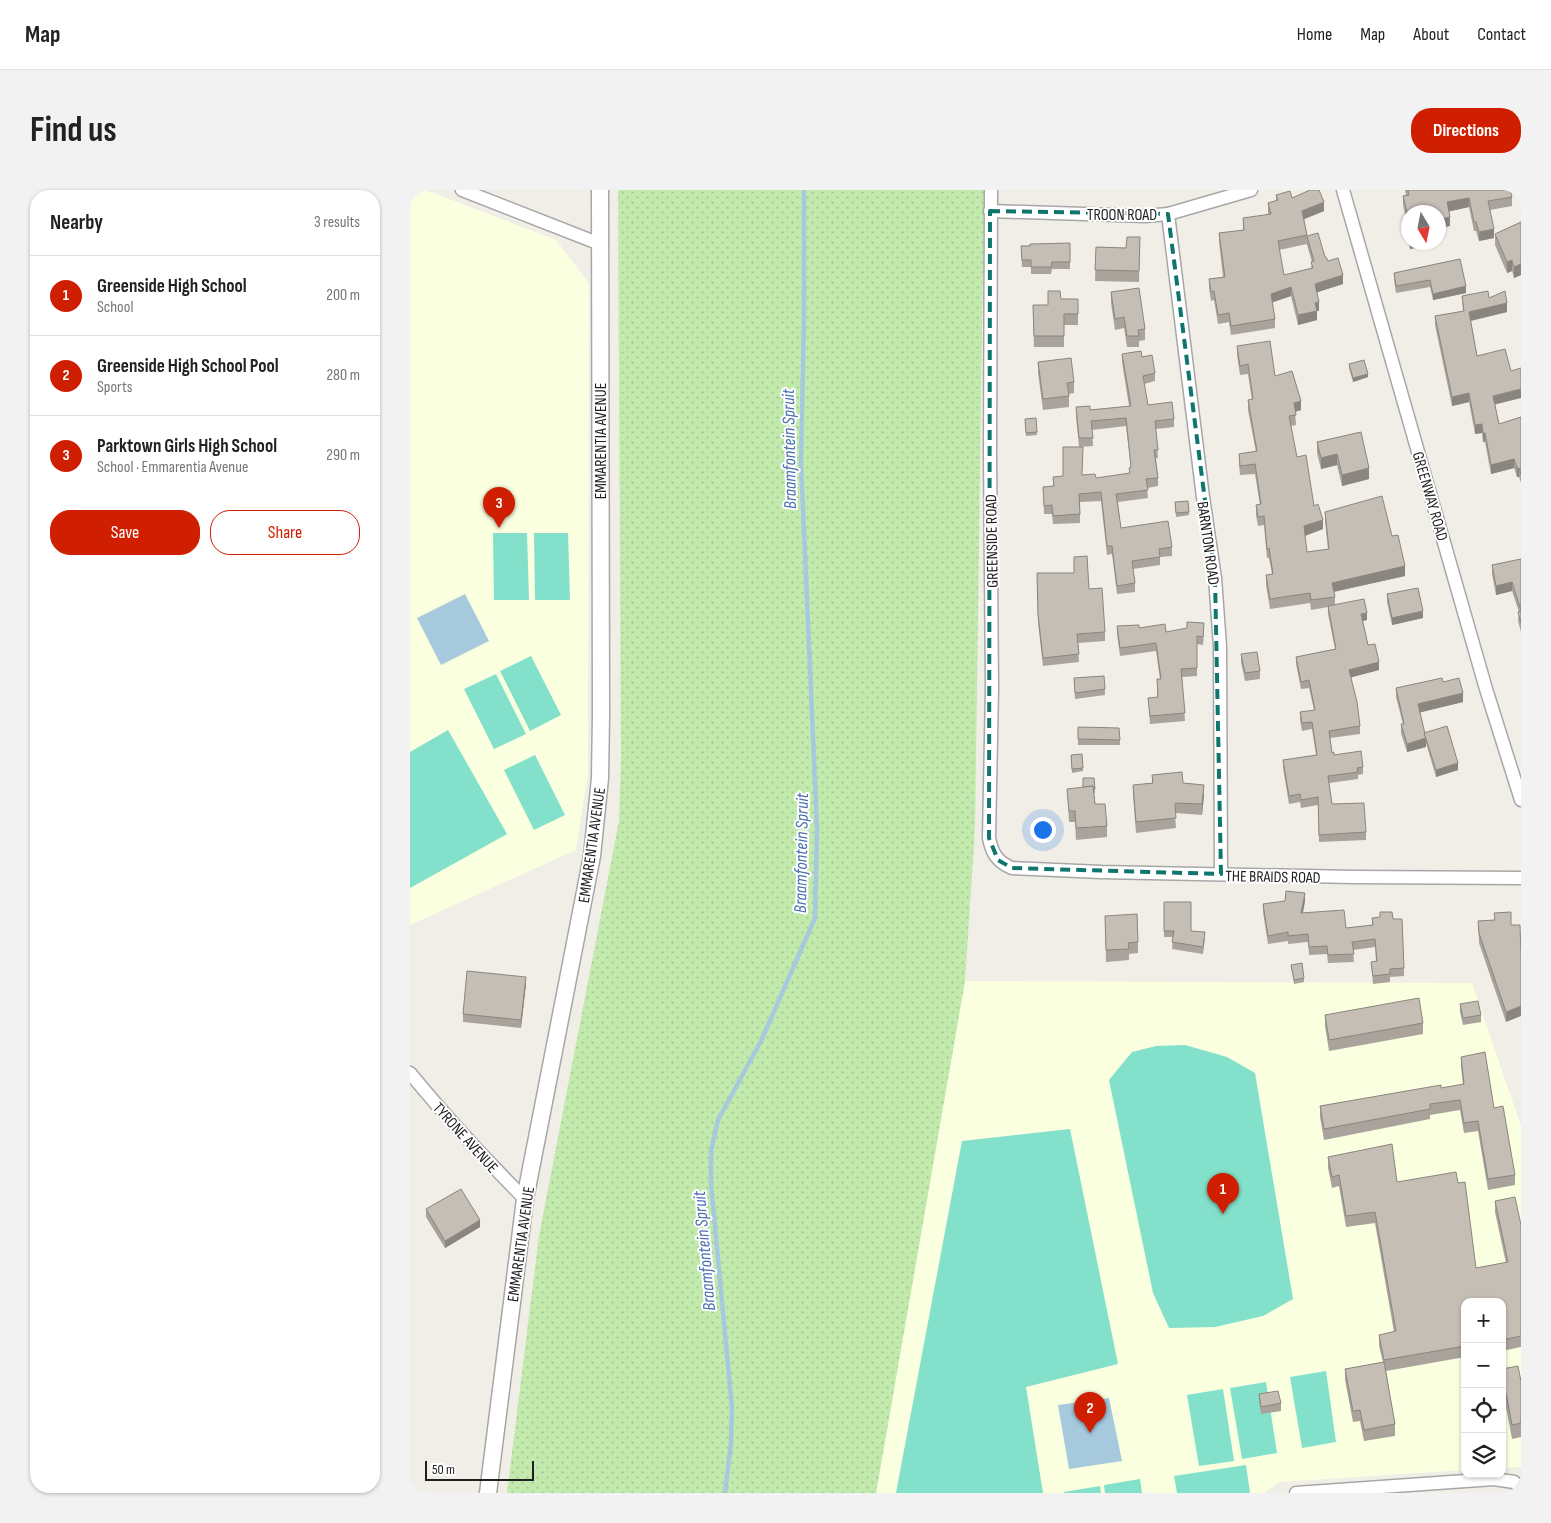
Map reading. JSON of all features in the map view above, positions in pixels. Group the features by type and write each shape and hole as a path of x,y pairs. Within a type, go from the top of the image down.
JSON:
{"street":[{"path":"462,190 600,244"},
{"name":"EMMARENTIA AVENUE","path":"488,1493 525,1199 592,856 600,778 600,190"},
{"name":"GREENSIDE ROAD","path":"991,190 990,453 992,688 989,838 992,852 998,860 1005,865 1025,870"},
{"name":"TROON ROAD","path":"990,211 1145,216 1168,214 1251,190"},
{"name":"GREENWAY ROAD","path":"1343,190 1486,689 1521,800"},
{"name":"BARNTON ROAD","path":"1168,214 1203,497 1215,578 1220,646 1221,874"},
{"name":"THE BRAIDS ROAD","path":"1025,870 1521,878"},
{"name":"TYRONE AVENUE","path":"410,1073 446,1117 525,1199"},
{"path":"1296,1493 1494,1479 1514,1482 1521,1488"}],"highlighted area":[{"path":"990,211 1168,214 1215,578 1221,874 1012,868 998,860 989,838"}],"shaded area":[{"path":"410,190 426,190 556,240 589,283 588,773 576,850 410,925"},
{"path":"965,981 1472,983 1521,1126 1521,1467 1506,1468 1506,1298 1461,1298 1461,1470 1280,1482 1264,1493 876,1493"}],"green space":[{"path":"618,190 984,190 975,827 965,981 876,1493 507,1493 539,1236 619,821 621,759"},
{"path":"493,533 527,533 529,600 494,600"},
{"path":"534,533 568,533 570,600 535,600"},
{"path":"531,656 561,715 530,731 500,671"},
{"path":"496,674 526,734 494,749 464,689"},
{"path":"448,730 507,834 410,888 410,752"},
{"path":"535,755 565,815 534,830 504,770"},
{"path":"1185,1045 1227,1057 1255,1073 1293,1299 1263,1316 1215,1327 1169,1328 1153,1293 1109,1080 1132,1052 1156,1046"},
{"path":"1070,1129 1118,1364 1026,1387 1043,1493 896,1493 962,1141"},
{"path":"1326,1371 1336,1442 1302,1448 1290,1377"},
{"path":"1266,1382 1277,1453 1242,1459 1230,1388"},
{"path":"1223,1389 1234,1461 1199,1466 1187,1395"},
{"path":"1246,1465 1250,1493 1177,1493 1174,1476"},
{"path":"1140,1479 1142,1493 1105,1493 1104,1485"},
{"path":"1100,1486 1101,1493 1064,1493 1064,1492"}],"water":[{"path":"465,594 489,641 441,665 417,618"},
{"path":"1109,1398 1122,1461 1069,1469 1058,1405"}],"building":[{"path":"1310,190 1319,190 1324,202 1302,211 1307,235 1278,241 1284,275 1313,268 1311,262 1314,261 1307,236 1318,233 1325,257 1328,261 1338,258 1343,275 1315,284 1319,302 1315,303 1317,311 1298,315 1291,287 1271,294 1275,319 1231,326 1229,313 1218,315 1214,291 1211,292 1209,279 1225,277 1219,233 1244,230 1243,218 1271,214 1268,203 1278,200 1276,195 1290,191 1292,198"},
{"path":"1408,190 1510,190 1512,197 1488,201 1494,229 1479,232 1476,222 1474,222 1469,198 1447,202 1450,217 1446,218 1446,205 1405,205 1403,196 1409,195"},
{"path":"1521,222 1521,264 1514,267 1512,260 1507,262 1495,234"},
{"path":"1127,237 1140,237 1139,271 1095,270 1096,247 1126,248"},
{"path":"1070,243 1070,262 1052,262 1051,267 1031,267 1031,260 1022,260 1021,246"},
{"path":"1460,259 1466,286 1433,294 1430,280 1396,286 1394,273"},
{"path":"1139,288 1145,329 1138,330 1139,336 1127,336 1124,317 1115,319 1111,292"},
{"path":"1048,291 1060,291 1061,299 1078,299 1078,314 1064,314 1064,336 1034,336 1033,305 1048,305"},
{"path":"1488,291 1489,298 1505,291 1507,303 1469,312 1477,356 1505,349 1511,371 1521,368 1521,389 1493,396 1499,424 1521,417 1521,474 1514,459 1491,465 1482,424 1475,425 1469,393 1452,397 1435,316 1464,311 1462,296"},
{"path":"1270,341 1275,376 1292,371 1301,401 1294,403 1296,415 1289,416 1297,457 1306,455 1314,506 1318,504 1323,520 1304,526 1307,552 1329,549 1325,512 1382,496 1392,536 1398,535 1405,566 1332,583 1335,597 1311,600 1310,593 1270,599 1266,575 1273,574 1269,548 1267,549 1264,516 1258,517 1256,505 1261,504 1255,464 1240,466 1239,454 1257,451 1248,400 1253,399 1248,364 1240,366 1237,346"},
{"path":"1141,351 1142,357 1152,355 1155,373 1143,376 1148,405 1172,402 1174,419 1155,421 1158,450 1154,450 1158,478 1146,479 1148,490 1116,494 1121,528 1168,521 1172,547 1159,549 1160,557 1132,561 1135,583 1117,586 1112,546 1107,546 1101,492 1079,494 1080,514 1053,516 1052,505 1044,506 1043,487 1054,486 1053,477 1063,476 1063,447 1083,447 1082,475 1095,474 1096,478 1130,473 1126,418 1091,421 1093,438 1079,438 1076,407 1090,406 1090,410 1131,406 1122,354"},
{"path":"1071,358 1074,382 1067,383 1069,396 1043,399 1038,362"},
{"path":"1364,360 1368,374 1353,378 1349,364"},
{"path":"1036,418 1037,432 1026,433 1025,419"},
{"path":"1361,432 1369,468 1342,475 1337,454 1321,458 1317,442"},
{"path":"1188,501 1189,512 1176,513 1175,502"},
{"path":"1087,556 1089,589 1102,588 1105,632 1077,634 1079,654 1043,658 1038,615 1037,573 1074,573 1074,557"},
{"path":"1521,559 1521,610 1512,582 1496,586 1492,565"},
{"path":"1418,588 1423,611 1392,618 1387,594"},
{"path":"1364,599 1367,613 1361,614 1368,645 1375,644 1379,662 1349,670 1357,702 1360,726 1329,731 1332,753 1334,752 1334,755 1361,751 1363,767 1357,768 1358,772 1328,776 1332,804 1364,803 1366,832 1319,835 1318,797 1301,800 1300,794 1289,796 1283,760 1317,755 1312,722 1302,723 1300,712 1315,710 1309,680 1301,682 1296,657 1336,649 1328,606"},
{"path":"1521,611 1521,623 1518,612"},
{"path":"1187,622 1204,623 1203,637 1197,636 1197,668 1181,669 1185,713 1150,716 1148,698 1158,697 1157,679 1161,679 1156,643 1120,648 1117,626 1139,625 1139,628 1165,624 1166,632 1187,628"},
{"path":"1257,652 1260,671 1245,673 1241,654"},
{"path":"1104,676 1105,689 1075,693 1074,678"},
{"path":"1442,678 1443,682 1459,678 1463,693 1418,704 1426,738 1407,744 1401,724 1404,724 1396,688"},
{"path":"1447,726 1458,763 1436,770 1424,733"},
{"path":"1078,727 1119,728 1120,740 1078,739"},
{"path":"1082,754 1083,768 1072,769 1071,755"},
{"path":"1182,772 1183,783 1204,785 1202,804 1176,803 1176,818 1136,822 1133,785 1153,783 1152,775"},
{"path":"1083,778 1094,778 1094,790 1093,786 1083,787"},
{"path":"1093,786 1095,804 1105,804 1107,826 1076,828 1075,811 1069,811 1067,789"},
{"path":"1286,891 1305,893 1301,913 1344,910 1346,928 1373,925 1372,918 1380,917 1380,912 1392,912 1393,919 1402,919 1404,968 1390,969 1390,974 1373,976 1371,962 1377,961 1375,939 1352,942 1354,954 1328,955 1327,946 1309,947 1308,934 1288,936 1288,932 1268,936 1263,904 1285,901"},
{"path":"1164,902 1191,902 1191,931 1205,932 1203,947 1172,942 1174,931 1164,931"},
{"path":"1511,912 1511,925 1520,925 1521,1006 1506,1012 1479,933 1478,921 1495,920 1494,913"},
{"path":"1137,914 1138,942 1128,943 1129,949 1106,950 1105,916"},
{"path":"1302,963 1304,978 1294,980 1291,965"},
{"path":"467,971 526,977 521,1020 463,1014"},
{"path":"1419,998 1423,1023 1329,1040 1325,1015"},
{"path":"1478,1001 1481,1015 1463,1018 1460,1004"},
{"path":"1485,1052 1494,1108 1503,1106 1515,1175 1488,1179 1478,1121 1464,1123 1460,1100 1430,1104 1430,1109 1324,1129 1320,1106 1441,1085 1441,1088 1464,1084 1461,1057"},
{"path":"1392,1144 1397,1182 1456,1172 1458,1183 1465,1182 1476,1268 1508,1262 1495,1201 1515,1197 1521,1225 1521,1336 1506,1339 1506,1298 1461,1298 1461,1347 1384,1360 1379,1335 1396,1331 1375,1212 1346,1216 1339,1175 1332,1177 1328,1157"},
{"path":"461,1189 480,1220 445,1241 426,1209"},
{"path":"1384,1362 1395,1424 1364,1430 1360,1410 1353,1411 1345,1369"},
{"path":"1518,1366 1521,1381 1521,1423 1512,1425 1506,1393 1506,1368"},
{"path":"1278,1391 1281,1403 1261,1407 1259,1394"}],"waterway":[{"name":"Braamfontein Spruit","path":"725,1493 731,1443 732,1408 711,1184 711,1151 718,1120 761,1041 815,918 817,828 801,463 804,190"}],"place":[{"name":"Parktown Girls High School","path":"499,528"},
{"name":"Greenside High School","path":"1223,1214"},
{"name":"Greenside High School Pool","path":"1090,1433"}]}
